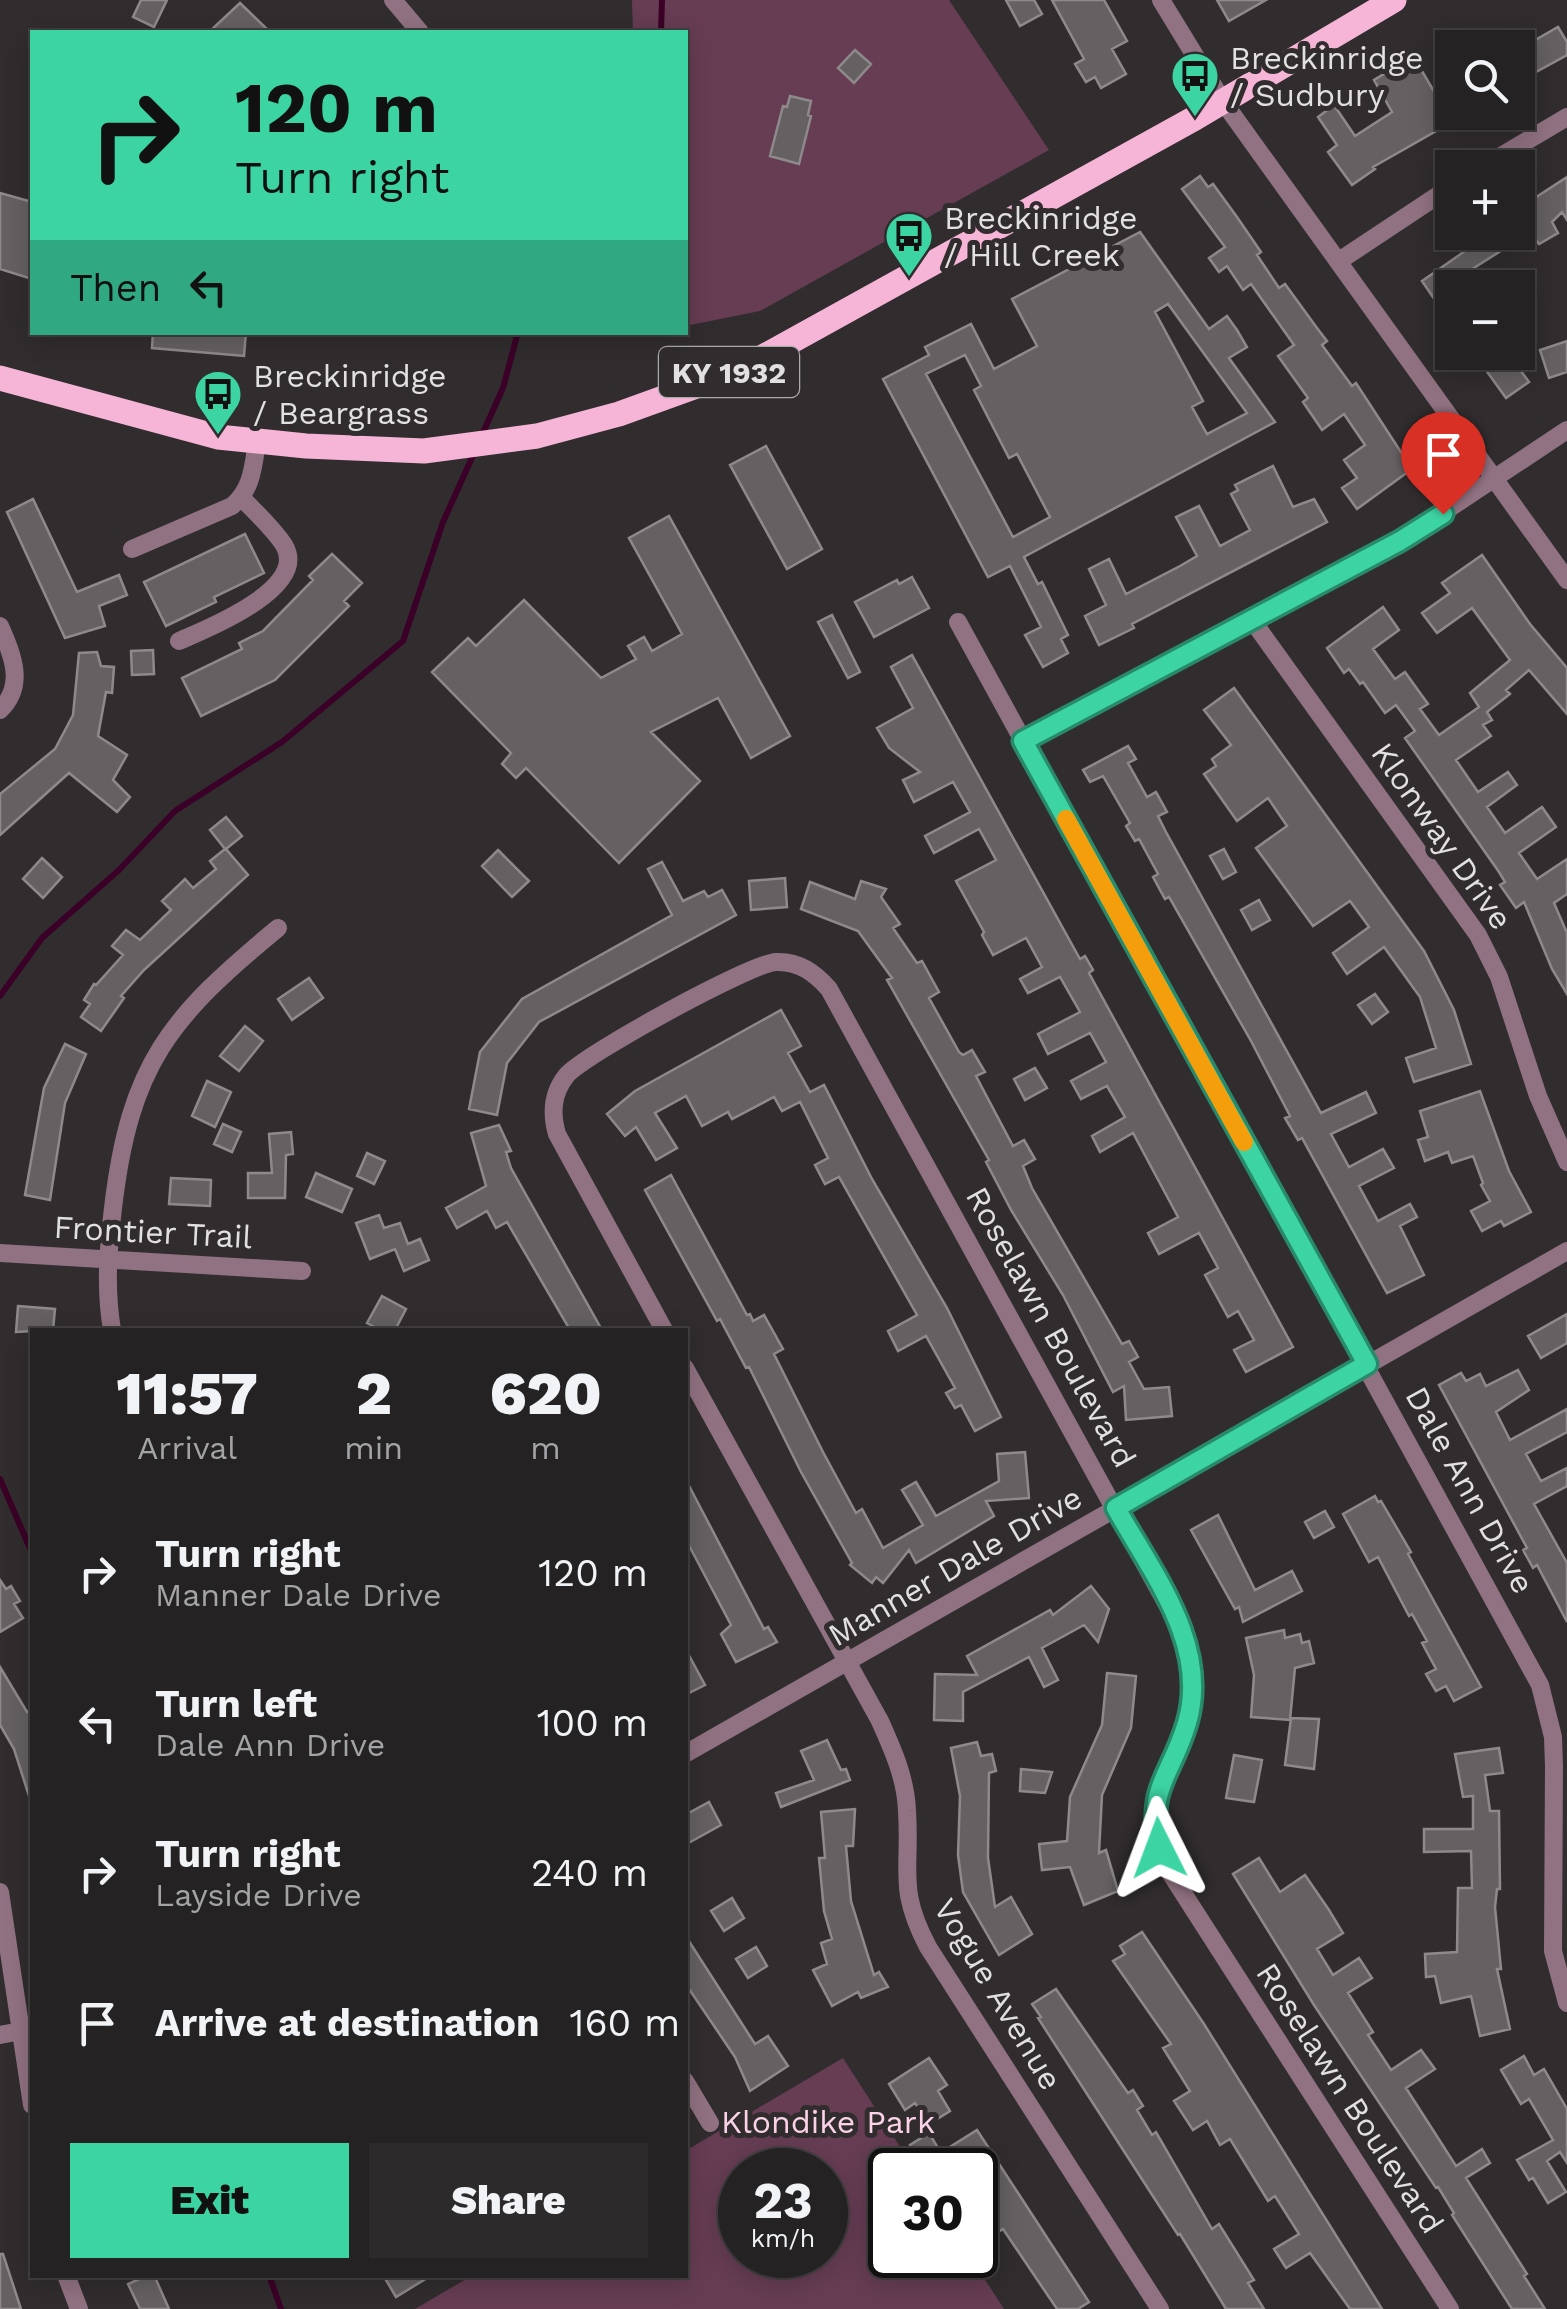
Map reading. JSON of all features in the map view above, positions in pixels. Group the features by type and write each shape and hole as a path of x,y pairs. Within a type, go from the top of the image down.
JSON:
{"main road":[{"name":"KY 1932","path":"0,378 218,437 257,442 424,451 537,436 618,414 761,358 1394,0"}],"street":[{"path":"392,0 418,30"},
{"path":"1161,0 1222,100 1567,580"},
{"path":"1511,150 1567,117"},
{"path":"1339,260 1435,197"},
{"path":"1023,741 1400,541 1567,430"},
{"path":"132,549 232,506 242,498 249,485 257,442"},
{"path":"178,641 239,615 286,570 284,546 242,498"},
{"name":"Klonway Drive","path":"1252,620 1484,945 1538,1096 1567,1162"},
{"name":"Dale Ann Drive","path":"958,622 1540,1685 1552,1736 1554,1766 1552,1951 1567,2003"},
{"path":"0,626 16,668 16,680 0,710"},
{"path":"112,1328 105,1286 107,1260 124,1132 142,1081 169,1034 195,1001 278,928"},
{"name":"Roselawn Boulevard","path":"663,1328 557,1134 553,1109 559,1088 579,1063 738,974 774,962 800,966 830,989 1187,1641 1194,1688 1188,1722 1155,1803 1154,1820 1167,1868 1450,2309"},
{"name":"Manner Dale Drive","path":"688,1752 1567,1250"},
{"name":"Frontier Trail","path":"0,1254 302,1271"},
{"name":"Vogue Avenue","path":"688,1373 880,1722 904,1786 908,1809 906,1888 914,1920 1160,2309"},
{"path":"0,1892 30,2092"},
{"path":"0,2035 21,2031"},
{"path":"688,2085 710,2124"},
{"path":"67,2278 79,2309"}],"green space":[{"path":"632,0 949,0 1049,150 760,311 688,325 688,30 633,30"},
{"name":"Klondike Park","path":"843,2058 901,2148 868,2148 868,2278 984,2278 1004,2309 415,2309 468,2278 688,2278 688,2149"}],"building":[{"path":"141,0 167,0 154,27 133,17"},
{"path":"1006,0 1034,0 1042,14 1020,26"},
{"path":"1052,0 1104,0 1127,41 1112,49 1126,74 1101,88 1095,77 1086,82 1075,64 1084,59"},
{"path":"1217,0 1266,0 1229,21"},
{"path":"240,3 268,30 211,30"},
{"path":"1558,27 1567,42 1567,55 1535,73 1535,40"},
{"path":"855,50 871,64 854,83 838,68"},
{"path":"1419,66 1435,93 1438,130 1373,167 1352,185 1328,152 1337,145 1318,117 1334,105 1355,136 1392,112 1374,80 1392,69 1398,79"},
{"path":"790,96 811,101 799,164 770,156 783,106 787,107"},
{"path":"1200,176 1208,187 1213,184 1237,217 1279,288 1285,284 1327,341 1322,345 1352,386 1356,383 1412,469 1357,509 1342,488 1357,478 1344,460 1365,445 1344,414 1322,430 1303,402 1308,398 1278,356 1294,345 1251,284 1243,290 1227,266 1219,272 1209,258 1225,247 1182,189"},
{"path":"1567,177 1567,220 1562,212 1552,222 1558,233 1539,244 1535,238 1535,198"},
{"path":"0,193 30,201 30,278 0,269"},
{"path":"1140,232 1209,329 1227,316 1237,330 1247,347 1229,358 1275,422 1024,557 1038,584 1042,582 1068,635 1061,639 1068,653 1043,667 1025,635 1041,627 1010,566 988,577 883,379 929,355 925,347 971,324 994,369 1037,346 1012,299","holes":["1168,304 1247,413 1207,434 1192,407 1203,401 1155,312","965,355 981,386 974,390 1009,458 1017,454 1050,517 1013,537 926,374"]},
{"path":"1502,250 1471,270 1438,270 1465,251"},
{"path":"1435,272 1435,300 1422,281"},
{"path":"153,335 246,335 244,356 152,348"},
{"path":"1567,341 1567,372 1549,378 1540,350"},
{"path":"1486,370 1520,370 1529,382 1506,398"},
{"path":"766,446 822,549 787,569 730,465"},
{"path":"1273,466 1293,507 1314,499 1327,522 1099,645 1085,616 1106,605 1089,569 1109,559 1126,594 1180,566 1197,556 1176,517 1199,506 1220,546 1250,530 1231,494 1238,490 1235,485"},
{"path":"33,499 77,592 119,575 127,595 99,606 105,626 65,638 7,512"},
{"path":"669,516 790,736 751,758 718,698 651,732 700,781 619,863 526,768 516,778 502,764 511,753 432,672 468,638 476,646 524,600 601,678 636,659 628,646 644,637 652,651 682,634 629,538"},
{"path":"245,534 264,573 166,626 144,582"},
{"path":"332,554 362,583 344,601 349,606 275,680 201,716 182,678 242,649 239,643 263,631 313,580 309,576"},
{"path":"1482,555 1530,624 1567,668 1567,714 1529,670 1506,690 1510,694 1487,712 1492,720 1483,725 1491,736 1456,760 1478,792 1508,772 1517,785 1487,807 1505,833 1542,807 1556,827 1519,853 1537,879 1567,859 1567,894 1554,903 1567,933 1567,994 1552,969 1524,902 1516,908 1500,885 1505,882 1499,872 1405,738 1415,731 1396,705 1385,713 1363,682 1360,684 1349,669 1344,673 1327,648 1383,607 1399,630 1373,649 1395,679 1405,672 1428,704 1420,709 1439,735 1479,707 1470,693 1510,660 1472,608 1437,633 1422,613 1450,593 1442,583"},
{"path":"912,577 929,608 874,637 855,602 897,580 899,584"},
{"path":"832,615 860,672 848,678 818,622"},
{"path":"153,650 154,674 132,675 131,651"},
{"path":"97,652 101,666 114,667 112,693 106,692 98,736 127,755 113,780 130,797 117,812 69,773 0,835 0,794 55,749 73,715 79,653"},
{"path":"912,655 1080,959 1085,956 1093,970 1089,973 1293,1347 1246,1372 1234,1350 1254,1340 1238,1311 1228,1317 1205,1275 1218,1268 1199,1233 1159,1254 1148,1233 1178,1217 1133,1133 1100,1152 1092,1136 1125,1117 1107,1086 1081,1099 1071,1081 1106,1062 1090,1033 1048,1054 1038,1034 1080,1012 1060,977 1028,993 1020,979 1042,967 1026,938 993,955 982,935 984,932 956,881 996,860 979,829 934,853 925,836 970,812 953,782 914,802 903,780 920,772 889,748 877,728 913,708 891,667"},
{"path":"1234,688 1424,951 1454,1010 1471,1064 1414,1082 1406,1058 1436,1048 1420,997 1384,947 1347,974 1333,953 1369,927 1350,901 1313,926 1256,848 1287,826 1268,798 1237,821 1204,774 1216,766 1212,759 1231,745 1204,710"},
{"path":"1128,746 1136,759 1128,763 1147,797 1156,792 1167,812 1158,816 1166,832 1321,1113 1366,1092 1376,1113 1331,1134 1349,1167 1383,1149 1394,1168 1359,1186 1378,1221 1410,1204 1417,1217 1400,1226 1424,1275 1387,1293 1302,1138 1298,1140 1285,1118 1290,1116 1251,1041 1169,897 1165,899 1153,877 1158,874 1139,839 1135,841 1126,826 1130,823 1103,776 1090,782 1083,770"},
{"path":"226,817 242,836 226,849 248,875 144,970 121,996 124,998 101,1031 81,1017 90,1004 84,1000 94,984 123,955 112,946 126,930 140,940 171,910 162,901 185,879 193,888 216,869 210,861 225,849 210,830"},
{"path":"1224,849 1236,872 1223,879 1210,856"},
{"path":"498,850 529,881 512,897 482,866"},
{"path":"42,858 62,877 43,898 23,879"},
{"path":"662,862 683,901 704,891 708,897 722,890 736,915 539,1022 507,1063 497,1115 469,1109 480,1052 522,999 672,915 648,869"},
{"path":"785,878 787,907 751,910 749,881"},
{"path":"861,881 886,889 881,897 900,924 893,928 917,963 922,961 939,992 929,998 959,1052 963,1055 972,1050 985,1072 976,1076 1013,1146 1024,1140 1035,1159 1023,1166 1032,1188 1122,1344 1129,1341 1138,1357 1129,1362 1144,1389 1169,1387 1172,1416 1126,1420 1124,1386 1113,1392 887,980 892,978 858,931 801,909 810,882 855,899"},
{"path":"1259,900 1270,920 1252,930 1241,910"},
{"path":"309,978 323,998 292,1020 278,999"},
{"path":"1375,994 1388,1012 1372,1024 1358,1005"},
{"path":"781,1010 801,1046 788,1053 810,1092 824,1085 872,1179 947,1308 1001,1417 975,1431 961,1405 955,1408 946,1393 955,1388 926,1336 898,1351 888,1331 917,1315 839,1177 825,1184 815,1165 828,1158 800,1102 782,1111 774,1097 732,1119 728,1112 702,1126 686,1096 655,1113 677,1148 656,1160 636,1127 625,1136 607,1114 635,1091"},
{"path":"245,1026 263,1041 239,1071 220,1056"},
{"path":"65,1044 86,1054 65,1103 50,1200 25,1195 44,1088"},
{"path":"1035,1068 1047,1088 1025,1100 1014,1079"},
{"path":"207,1081 231,1092 215,1127 192,1116"},
{"path":"1480,1091 1509,1171 1531,1212 1504,1226 1501,1221 1482,1231 1471,1211 1490,1201 1473,1156 1452,1163 1448,1152 1425,1161 1418,1140 1428,1137 1420,1111"},
{"path":"223,1124 241,1132 232,1152 214,1144"},
{"path":"499,1125 511,1151 506,1152 511,1168 601,1328 569,1328 507,1222 496,1228 487,1211 457,1228 446,1208 486,1186 471,1133"},
{"path":"291,1132 293,1154 286,1155 285,1198 248,1198 248,1173 272,1173 269,1134"},
{"path":"367,1153 385,1161 374,1184 357,1176"},
{"path":"316,1173 352,1189 342,1212 306,1197"},
{"path":"671,1175 747,1315 753,1321 764,1315 783,1349 774,1354 823,1452 856,1513 862,1509 883,1548 923,1525 902,1490 916,1482 936,1516 999,1481 997,1454 1025,1452 1029,1498 986,1501 994,1516 916,1563 909,1550 883,1583 876,1577 872,1583 850,1565 749,1367 746,1368 720,1319 717,1321 645,1190"},
{"path":"171,1178 211,1180 210,1206 169,1204"},
{"path":"379,1215 384,1228 400,1223 408,1244 420,1239 429,1260 404,1271 395,1249 370,1259 356,1223"},
{"path":"382,1296 406,1309 396,1328 376,1328 367,1323"},
{"path":"18,1306 55,1309 53,1328 16,1332"},
{"path":"1567,1314 1567,1343 1541,1358 1528,1336"},
{"path":"1518,1370 1529,1390 1496,1412 1510,1440 1567,1409 1567,1432 1526,1454 1541,1481 1567,1468 1567,1486 1534,1504 1567,1563 1567,1622 1537,1565 1533,1568 1523,1550 1527,1548 1439,1385 1461,1373 1466,1381 1480,1374 1486,1386"},
{"path":"688,1484 764,1629 768,1627 777,1642 736,1662 721,1634 731,1625 688,1544"},
{"path":"1375,1496 1411,1552 1408,1554 1481,1687 1454,1701 1446,1686 1436,1691 1426,1674 1436,1669 1422,1643 1427,1641 1378,1557 1369,1562 1343,1514"},
{"path":"1325,1511 1334,1527 1314,1538 1305,1522"},
{"path":"1218,1515 1255,1590 1292,1571 1302,1591 1243,1622 1239,1607 1235,1609 1191,1530"},
{"path":"0,1580 6,1589 11,1586 20,1601 14,1604 23,1618 0,1632"},
{"path":"1091,1586 1109,1609 1098,1642 1084,1625 1042,1648 1058,1680 1044,1687 1029,1657 963,1692 963,1721 934,1720 935,1674 977,1675 967,1656 1050,1610 1053,1615"},
{"path":"1284,1630 1285,1638 1300,1634 1302,1643 1309,1641 1314,1663 1295,1668 1290,1720 1251,1717 1254,1675 1246,1638"},
{"path":"688,1654 705,1685 688,1694"},
{"path":"0,1667 27,1712 30,1710 30,1796 14,1749 0,1725"},
{"path":"1107,1673 1136,1676 1131,1728 1102,1795 1099,1853 1106,1850 1118,1891 1084,1905 1070,1867 1042,1870 1039,1844 1067,1841 1070,1797 1102,1725"},
{"path":"1291,1718 1319,1719 1314,1769 1285,1765"},
{"path":"827,1740 850,1780 781,1807 776,1793 814,1780 801,1751"},
{"path":"977,1742 981,1756 992,1754 996,1771 989,1773 988,1858 995,1907 1011,1897 1032,1934 999,1955 963,1892 958,1855 960,1796 951,1748"},
{"path":"1499,1748 1503,1773 1485,1775 1490,1811 1499,1811 1500,1889 1495,1907 1501,1969 1497,1969 1510,2029 1480,2036 1471,1996 1441,2003 1435,1976 1426,1977 1425,1954 1457,1952 1458,1888 1472,1888 1471,1851 1424,1852 1424,1829 1473,1829 1473,1796 1463,1797 1455,1754"},
{"path":"1234,1755 1262,1760 1254,1802 1226,1798"},
{"path":"1021,1769 1052,1772 1045,1793 1020,1791"},
{"path":"709,1802 721,1825 688,1843 688,1813"},
{"path":"855,1809 853,1846 846,1846 851,1901 874,1975 879,1972 888,1987 861,1998 858,1992 832,2006 813,1970 827,1964 821,1943 832,1939 824,1911 819,1858 825,1858 821,1812"},
{"path":"1259,1858 1280,1892 1305,1875 1329,1910 1343,1933 1317,1949 1333,1975 1359,1958 1372,1978 1348,1993 1373,2032 1368,2035 1391,2070 1421,2050 1435,2069 1406,2088 1456,2166 1482,2149 1490,2163 1466,2178 1545,2309 1512,2309 1438,2187 1314,2005 1233,1874"},
{"path":"732,1898 744,1918 724,1931 711,1911"},
{"path":"1142,1932 1382,2309 1350,2309 1310,2253 1286,2268 1274,2249 1299,2234 1275,2196 1268,2201 1230,2139 1220,2145 1207,2121 1193,2130 1174,2101 1190,2091 1163,2048 1171,2044 1113,1961 1125,1954 1120,1946"},
{"path":"688,1940 755,2044 768,2036 788,2066 750,2091 735,2057 688,1987"},
{"path":"756,1947 767,1966 748,1978 736,1959"},
{"path":"1056,1989 1128,2093 1133,2090 1143,2106 1137,2110 1152,2135 1156,2132 1212,2229 1219,2224 1254,2280 1248,2283 1264,2309 1226,2309 1038,2018 1041,2017 1032,2004"},
{"path":"1524,2056 1534,2075 1544,2069 1567,2109 1567,2163 1560,2152 1547,2161 1566,2192 1548,2203 1517,2160 1553,2140 1529,2099 1521,2104 1501,2070"},
{"path":"929,2058 947,2085 938,2091 950,2111 929,2124 915,2103 905,2110 889,2084"},
{"path":"977,2130 989,2148 951,2148"},
{"path":"929,2133 938,2148 912,2148 910,2145"},
{"path":"998,2162 1089,2302 1078,2309 1057,2309 1003,2229 998,2232"},
{"path":"3,2254 21,2309 0,2309"},
{"path":"141,2278 155,2278 169,2309 140,2309 128,2284"},
{"path":"385,2278 427,2278 396,2297"}],"waterway":[{"path":"661,30 662,0"},
{"path":"482,435 503,388 517,335"},
{"path":"0,996 42,938 119,870 175,811 282,742 403,641 443,522 475,451"},
{"path":"0,1479 30,1548"},
{"path":"270,2278 281,2309"}],"slow traffic":[{"path":"1066,819 1244,1142"}],"place":[{"name":"Breckinridge / Sudbury","path":"1195,118"},
{"name":"Breckinridge / Hill Creek","path":"909,278"},
{"name":"Breckinridge / Beargrass","path":"218,436"}],"route":[{"path":"1159,1848 1155,1803 1188,1722 1194,1688 1192,1659 1170,1606 1116,1508 1367,1364 1023,741 1400,541 1443,514"}]}
